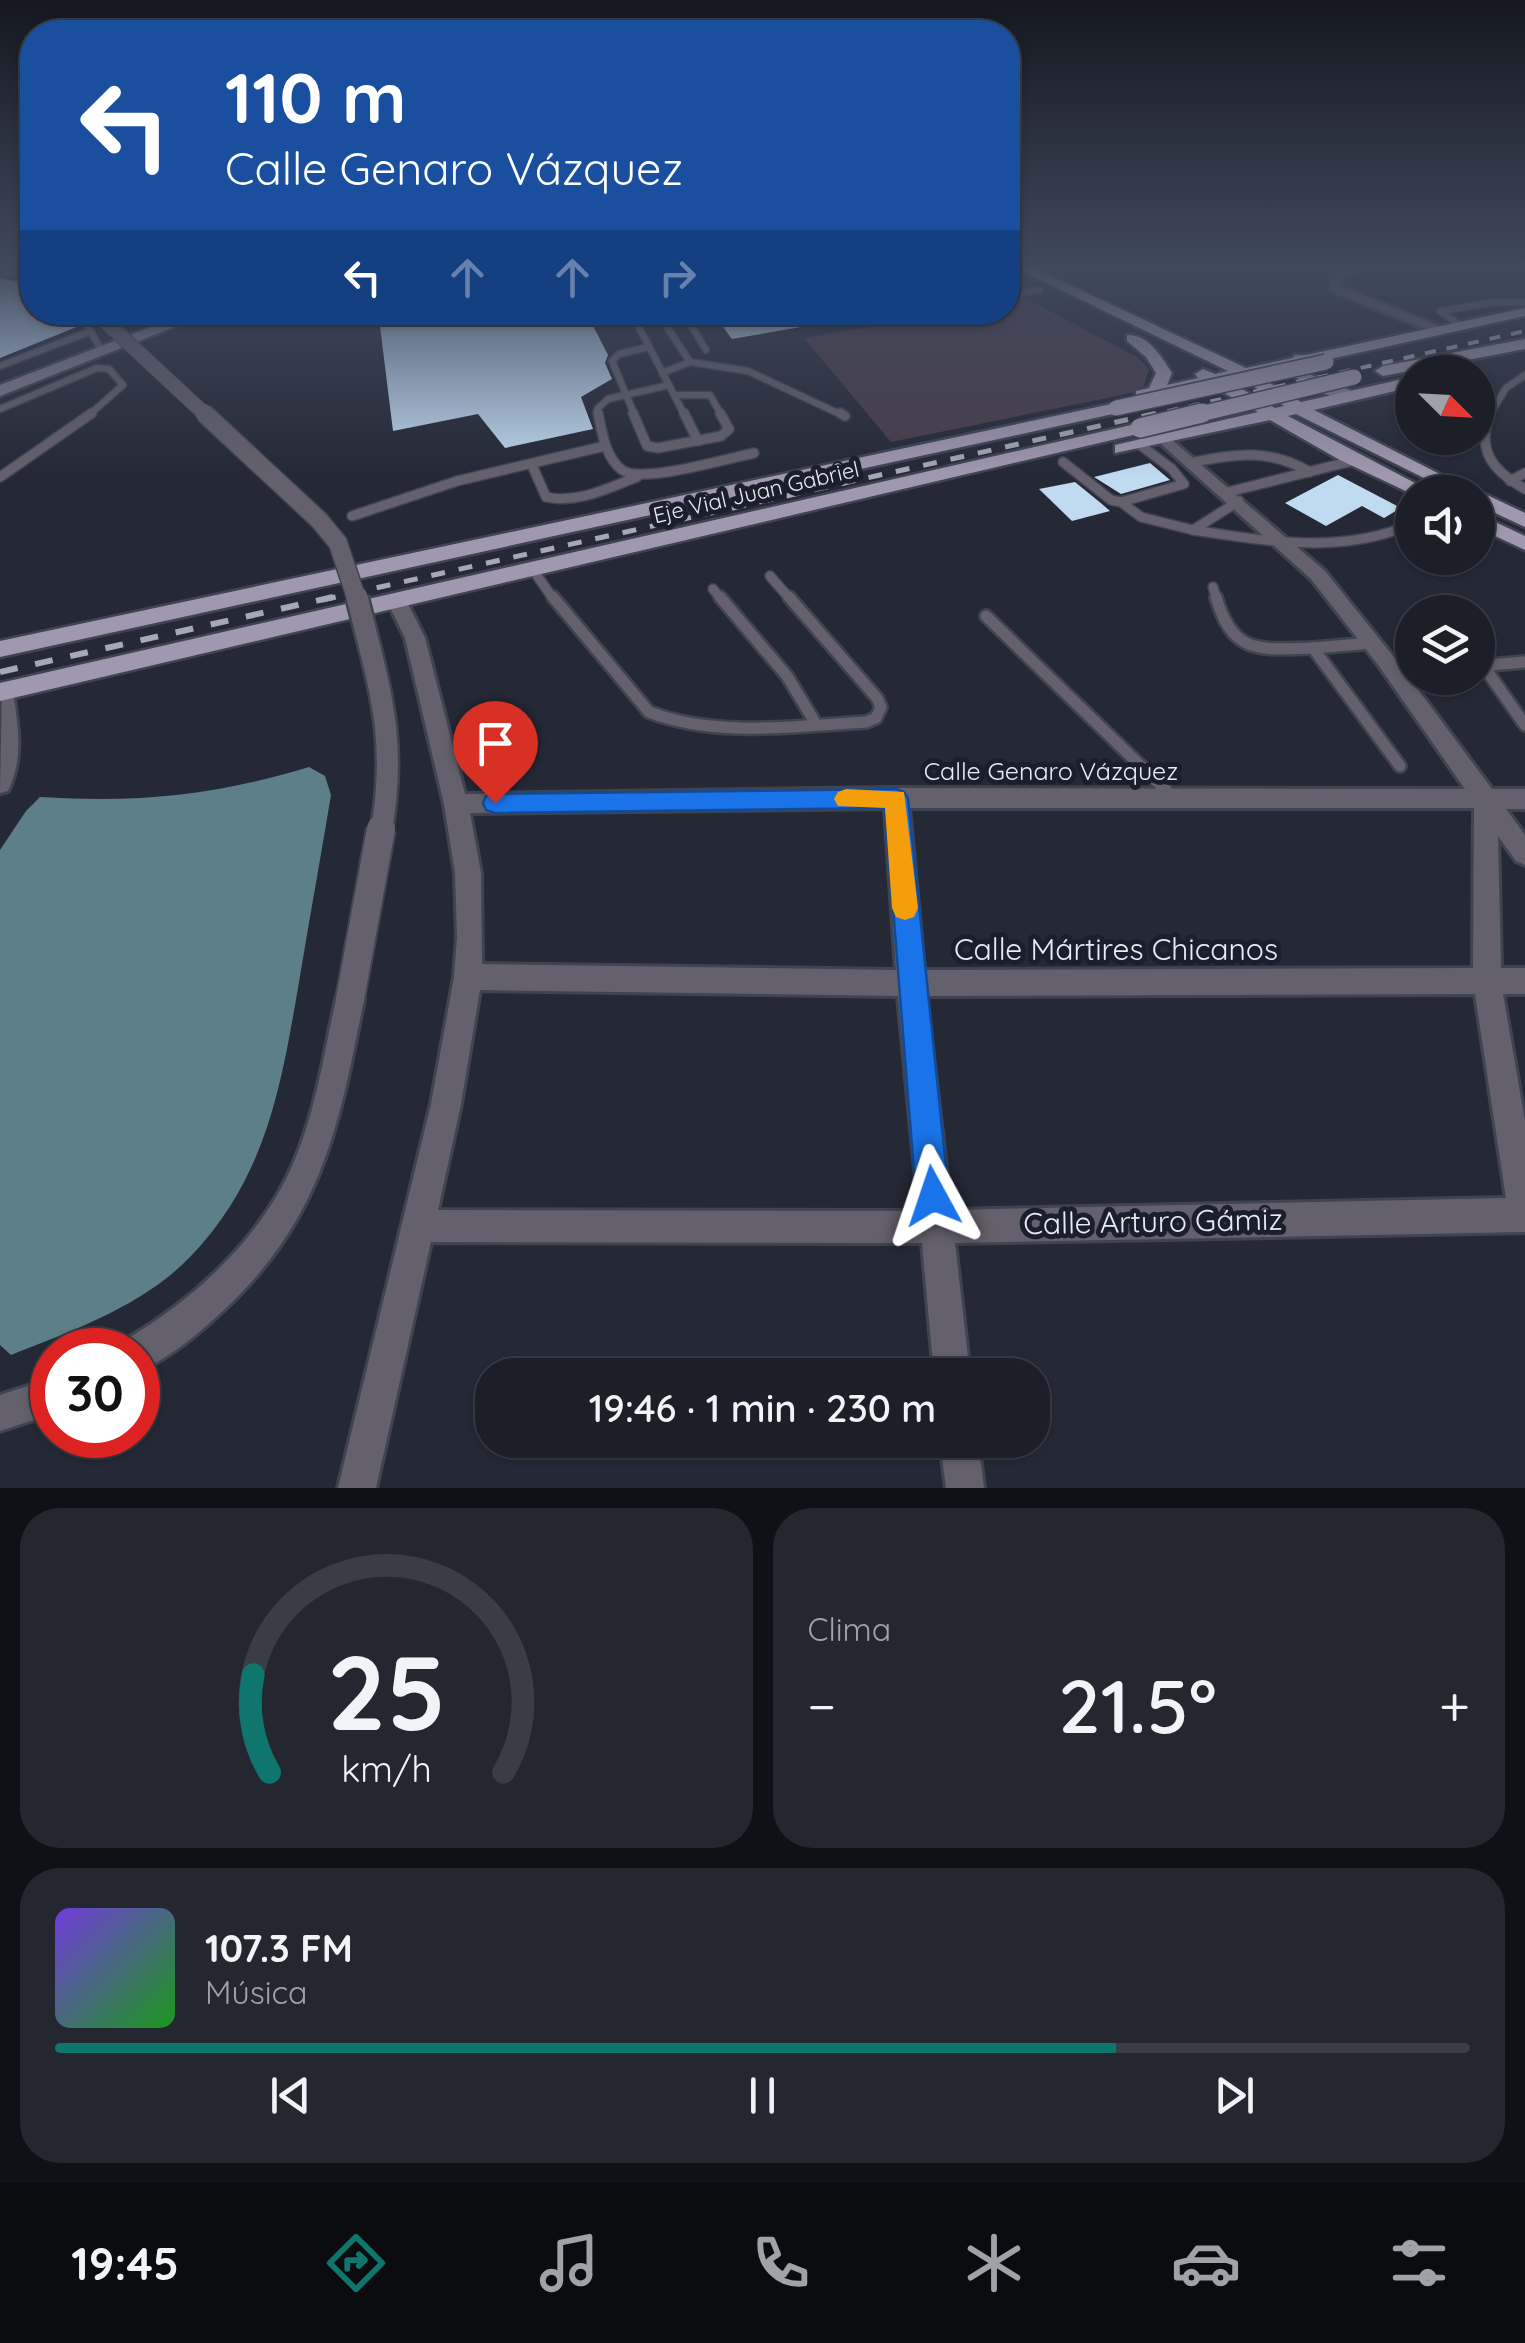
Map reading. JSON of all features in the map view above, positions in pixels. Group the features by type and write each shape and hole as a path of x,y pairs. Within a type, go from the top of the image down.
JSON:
{"main road":[{"path":"0,391 131,337"},
{"path":"1165,337 1240,371 1300,409 1431,475"},
{"path":"1167,337 1236,356 1302,358"},
{"path":"660,508 730,484 1405,337"},
{"name":"Eje Vial Juan Gabriel","path":"0,649 1432,337"},
{"path":"1132,338 1395,479"},
{"path":"1132,338 1152,354 1164,373 1156,392"},
{"name":"Eje Vial Juan Gabriel","path":"1,692 607,553 1354,389 1525,344"},
{"path":"1495,363 1525,357"},
{"path":"1302,358 1297,368 1303,376 1354,389"},
{"path":"607,553 701,541 1063,462 1140,436 1175,453 1228,424 1300,409 1354,389 1395,384"},
{"path":"1186,385 1221,402 1228,424"},
{"path":"1354,389 1355,420 1396,458"},
{"path":"1228,424 1350,458"},
{"path":"1495,506 1525,521"},
{"path":"1495,529 1525,544"}],"street":[{"path":"118,337 142,352 320,520 338,543 350,570 386,710 390,783 331,1091 306,1172 242,1265 202,1307 160,1341"},
{"path":"1175,453 1234,496 1318,575 1525,854"},
{"path":"356,1488 420,1226 468,977 468,873 456,804 415,638 397,601"},
{"path":"0,784 9,742 1,692"},
{"path":"896,798 910,983 950,1358"},
{"name":"Calle Genaro Vázquez","path":"456,804 896,798 1525,799"},
{"path":"1486,799 1487,980 1525,1214"},
{"name":"Calle Mártires Chicanos","path":"468,977 910,983 1525,980"},
{"name":"Calle Arturo Gámiz","path":"420,1226 935,1227 1525,1214"},
{"path":"0,1413 30,1403"},
{"path":"961,1458 965,1488"}],"lane":[{"path":"0,366 60,337"},
{"path":"98,337 102,351"},
{"path":"644,337 698,441"},
{"path":"674,337 690,362"},
{"path":"698,337 706,350"},
{"path":"649,347 620,354 612,360 648,446 698,441 729,430 710,395 675,396"},
{"path":"662,372 690,362 711,362 759,377 846,416"},
{"path":"0,409 97,368 109,369 123,385 116,395 16,469 0,476"},
{"path":"1525,375 1506,384 1494,404 1484,437 1494,469 1525,488"},
{"path":"642,476 622,471 604,446 597,409 608,399 668,384"},
{"path":"352,516 457,481 604,446"},
{"path":"1121,502 1184,484 1175,453 1256,450 1278,454 1310,472"},
{"path":"532,464 546,497 553,500 588,494 642,476 754,453"},
{"path":"1193,530 1234,496 1350,458"},
{"path":"1063,462 1104,498 1121,502 1142,518 1193,530 1285,542 1386,538 1395,533"},
{"path":"1510,480 1525,473"},
{"path":"534,570 570,622 649,712 662,719 704,725 866,722 876,718 882,707 770,576"},
{"path":"1214,586 1230,633 1243,642 1261,648 1372,644"},
{"path":"713,589 787,676 816,724"},
{"path":"986,616 1174,798"},
{"path":"1313,648 1400,766"},
{"path":"1525,662 1490,665 1487,671 1525,724"}],"shaded area":[{"path":"1100,337 1137,357 1149,369 1142,391 891,442 804,338"},
{"path":"309,767 325,776 331,795 278,1090 255,1160 217,1225 172,1274 130,1303 77,1328 30,1328 30,1347 11,1355 0,1345 0,850 40,797 144,798 241,785"}],"building":[{"path":"0,337 51,337 0,358"},
{"path":"381,337 599,337 608,355 605,363 612,379 581,397 593,429 505,448 478,414 393,431"},
{"path":"1150,463 1170,480 1121,494 1094,477"},
{"path":"1338,475 1395,505 1395,512 1384,518 1362,506 1326,526 1285,503"},
{"path":"1075,482 1110,511 1072,521 1039,489"}],"railway":[{"path":"1146,416 1496,337"},
{"path":"322,600 1157,413"},
{"path":"0,672 333,597"}],"slow traffic":[{"path":"846,799 896,798 905,908"}],"route":[{"path":"495,803 896,798 910,983 933,1196"}]}
